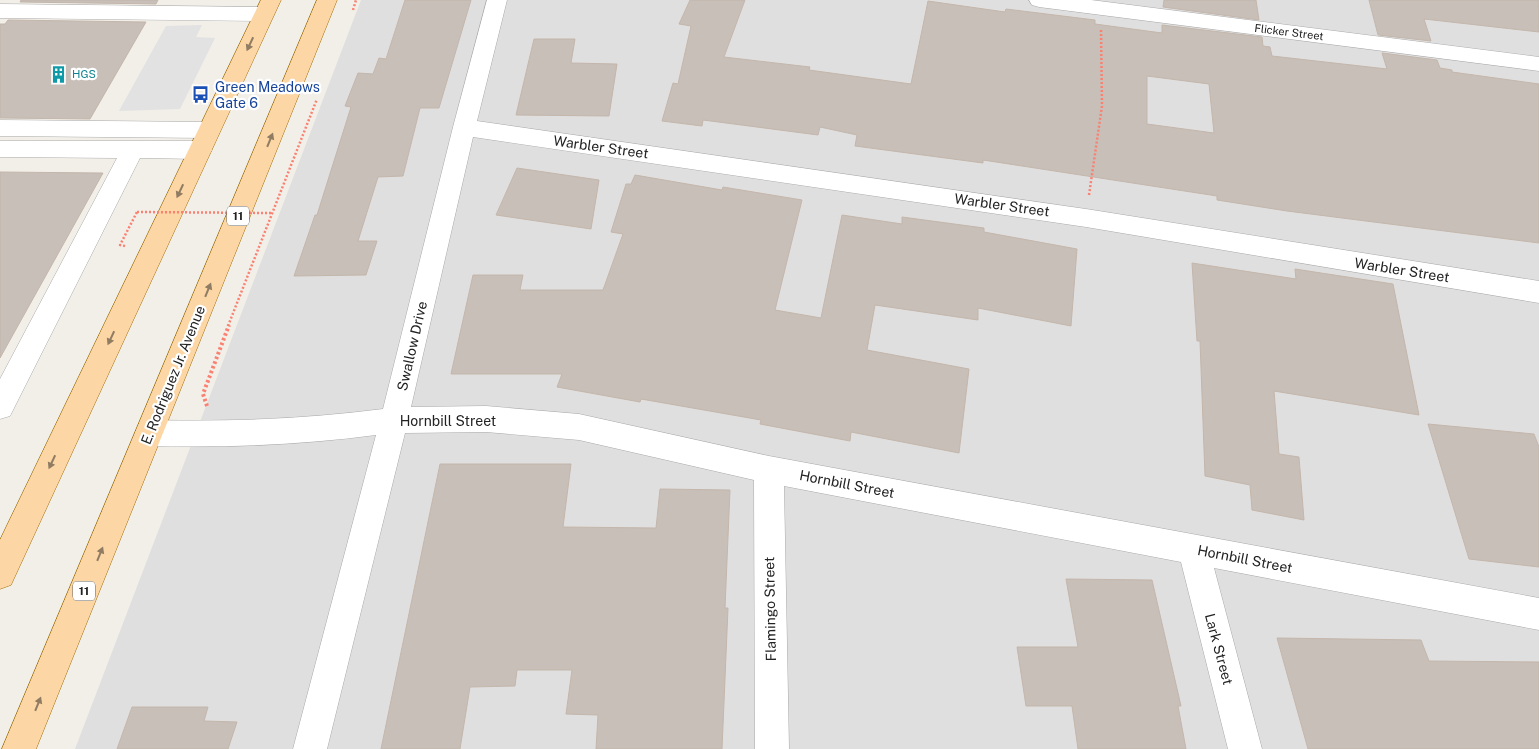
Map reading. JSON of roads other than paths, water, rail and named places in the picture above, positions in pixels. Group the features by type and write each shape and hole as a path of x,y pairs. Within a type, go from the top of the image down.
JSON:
{"main road":[{"name":"E. Rodriguez Jr. Avenue","path":"19,749 327,0"},
{"path":"0,574 268,7"}],"street":[{"name":"Swallow Drive","path":"310,749 394,420 464,127 497,0"},
{"name":"Flicker Street","path":"1039,0 1539,64"},
{"path":"0,11 268,7"},
{"name":"Warbler Street","path":"464,127 1086,218 1537,297"},
{"path":"0,128 204,140"},
{"path":"0,149 133,150 204,140"},
{"path":"0,407 133,150"},
{"name":"Hornbill Street","path":"150,432 218,435 324,429 394,420 486,419 579,427 769,470 1539,614"},
{"name":"Flamingo Street","path":"769,470 772,749"},
{"name":"Lark Street","path":"1193,549 1245,749"}],"place":[{"name":"HGS","path":"58,74"},
{"name":"Green Meadows Gate 6","path":"201,95"}]}
